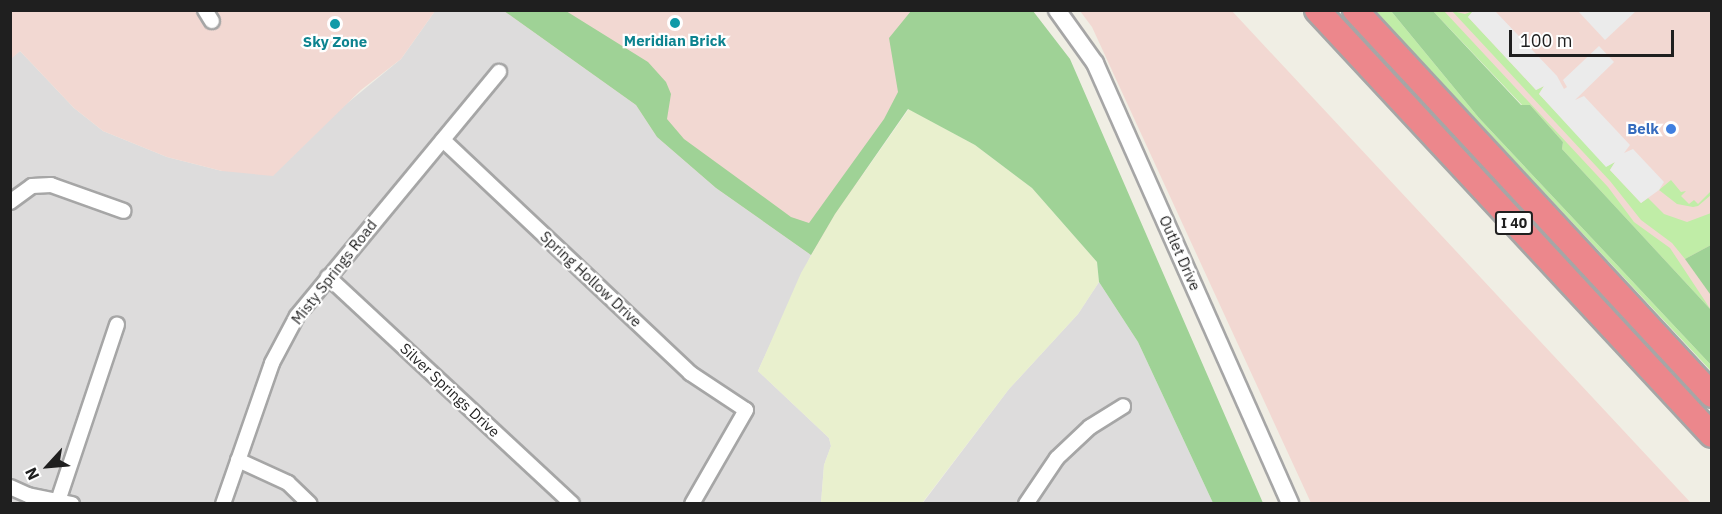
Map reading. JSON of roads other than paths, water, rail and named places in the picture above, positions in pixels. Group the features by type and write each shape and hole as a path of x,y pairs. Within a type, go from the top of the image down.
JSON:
{"highway":[{"name":"I 40","path":"1317,10 1712,435"},
{"name":"I 40","path":"1355,10 1712,394"}],"street":[{"name":"Outlet Drive","path":"1057,10 1095,63 1290,504"},
{"name":"Misty Springs Road","path":"223,504 272,363 297,316 499,72"},
{"name":"Spring Hollow Drive","path":"443,140 690,373 746,410 692,504"},
{"path":"10,202 32,186 51,184 124,211"},
{"name":"Silver Springs Drive","path":"328,277 572,504"},
{"path":"10,487 28,495 65,502 117,325"},
{"path":"1026,504 1057,458 1090,427 1123,406"},
{"path":"238,460 288,483 310,504"}],"place":[{"name":"Meridian Brick","path":"675,23"},
{"name":"Sky Zone","path":"335,24"},
{"name":"Belk","path":"1671,129"}]}
